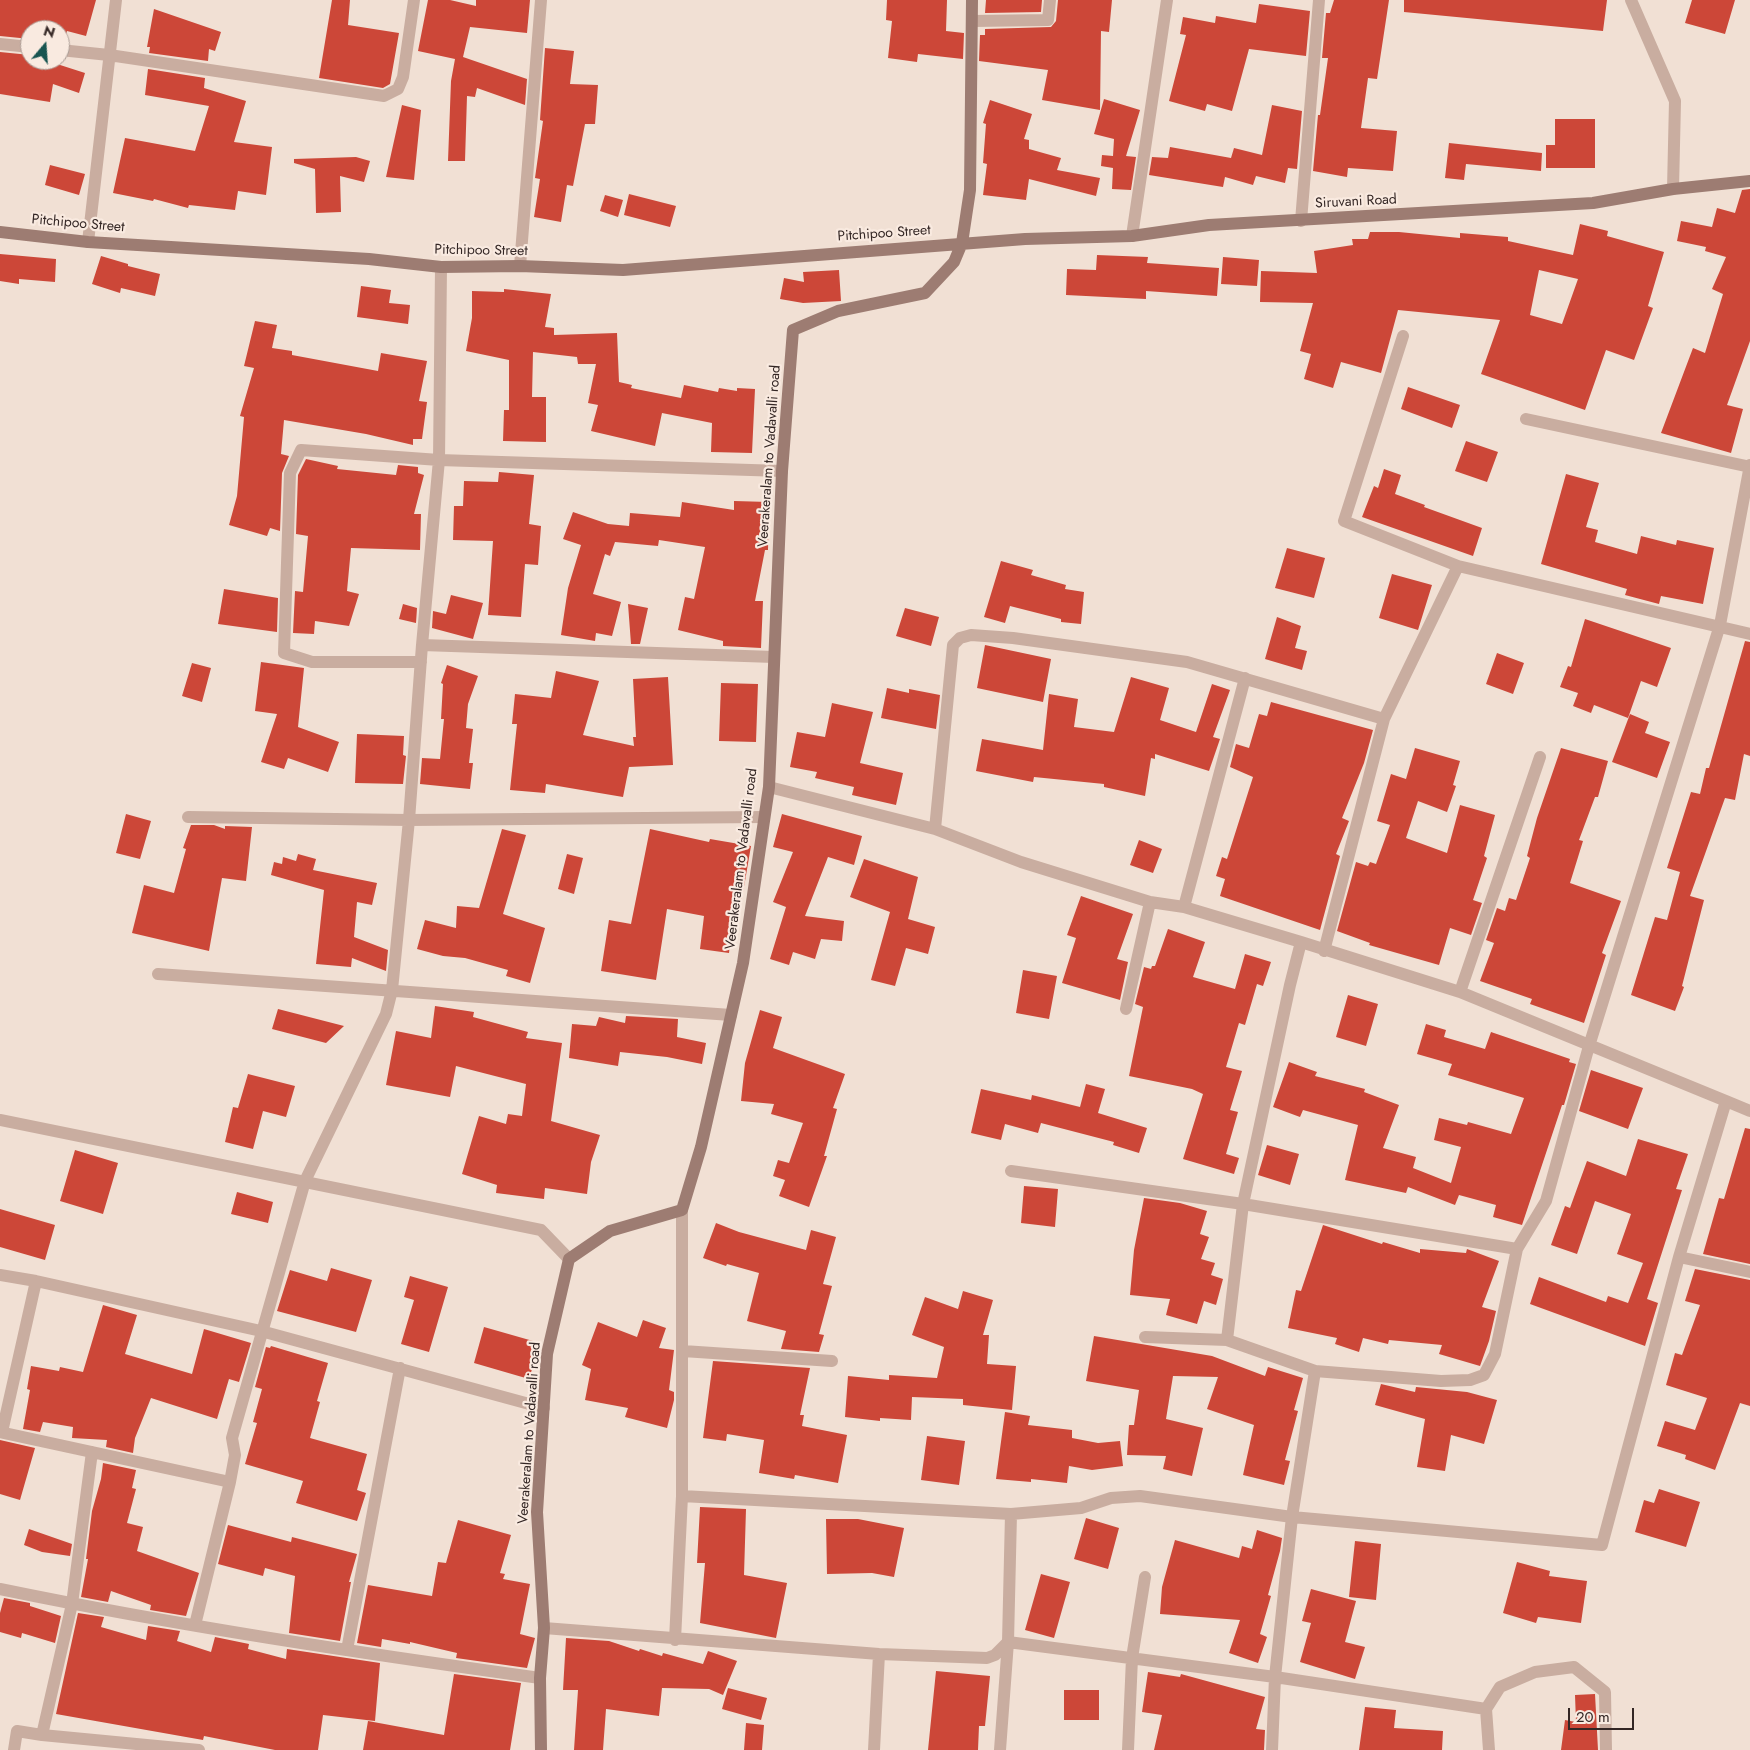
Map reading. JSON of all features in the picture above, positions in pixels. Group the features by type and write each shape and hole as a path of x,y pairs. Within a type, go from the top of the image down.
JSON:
{"street":[{"path":"88,242 116,0"},
{"path":"70,51 109,55 384,96 398,89 403,77 414,0"},
{"path":"520,266 541,0"},
{"name":"Veerakeralam to Vadavalli road","path":"682,1210 701,1147 744,963 769,787 782,471 793,330 838,310 924,293 954,262 962,243 970,190 972,0"},
{"path":"972,21 1048,20 1050,0"},
{"path":"1132,236 1167,0"},
{"path":"1301,221 1319,0"},
{"path":"1631,0 1674,101 1673,189"},
{"path":"0,44 20,46"},
{"name":"Siruvani Road","path":"962,243 1132,236 1209,225 1593,203 1673,189 1750,181"},
{"name":"Pitchipoo Street","path":"0,232 88,242 369,258 441,267 520,266 623,270 962,243"},
{"path":"195,1625 230,1482 235,1455 232,1438 305,1181 386,1014 392,990 410,820 422,645 439,460 441,267"},
{"path":"1404,336 1344,521 1458,566 1720,625 1750,634"},
{"path":"1145,1337 1227,1340 1315,1370 1441,1381 1470,1380 1484,1375 1494,1354 1517,1249 1546,1202 1589,1046 1720,625 1750,466 1526,419"},
{"path":"421,662 312,662 284,653 290,474 301,450 439,460 782,471"},
{"path":"1324,951 1384,719 1458,566"},
{"path":"935,830 954,645 960,638 971,635 1013,638 1178,661 1245,678 1384,719"},
{"path":"422,645 774,657"},
{"path":"1184,907 1245,678"},
{"path":"1460,992 1540,757"},
{"path":"769,787 935,830 1021,862 1150,902 1184,907 1460,992 1750,1111"},
{"path":"188,817 410,820 764,817"},
{"path":"1126,1009 1150,902"},
{"path":"1227,1340 1243,1204 1301,942"},
{"path":"158,974 731,1015"},
{"path":"682,1496 1011,1514 1081,1508 1111,1498 1140,1496 1292,1517 1602,1545 1679,1257 1726,1101"},
{"path":"0,1120 541,1230 569,1259 610,1231 682,1210 682,1496 675,1640"},
{"path":"1010,1171 1243,1204 1517,1249"},
{"path":"1679,1257 1750,1272"},
{"name":"Veerakeralam to Vadavalli road","path":"541,1750 540,1678 544,1628 537,1512 547,1354 569,1259"},
{"path":"0,1275 36,1280 261,1331 544,1408"},
{"path":"36,1280 1,1432 230,1482"},
{"path":"683,1351 832,1361"},
{"path":"347,1650 400,1368"},
{"path":"1272,1750 1275,1677 1292,1517 1315,1370"},
{"path":"42,1735 72,1604 92,1452"},
{"path":"1000,1750 1008,1642 1011,1514"},
{"path":"1128,1750 1132,1658 1146,1577"},
{"path":"0,1589 72,1604 195,1625 347,1650 540,1678"},
{"path":"544,1628 675,1640 879,1654 987,1658 995,1655 1008,1642"},
{"path":"1008,1642 1275,1677 1486,1709"},
{"path":"874,1750 879,1654"},
{"path":"1489,1750 1486,1709 1500,1687 1535,1672 1574,1667 1605,1692 1606,1750"},
{"path":"14,1750 17,1731 199,1750"}],"building":[{"path":"0,0 96,0 86,36 70,32 70,20 20,20 20,38 0,36"},
{"path":"332,0 350,0 348,25 399,33 390,84 383,88 319,78"},
{"path":"428,0 450,0 476,6 476,0 530,0 527,33 470,27 463,57 527,79 525,105 477,88 475,97 467,96 465,161 448,161 451,81 455,59 418,51"},
{"path":"887,0 947,0 946,31 964,33 963,59 918,54 917,62 888,58 892,21 886,20"},
{"path":"986,0 1042,0 1041,12 985,13"},
{"path":"1058,0 1112,0 1109,32 1101,31 1100,110 1042,100 1048,70 979,61 980,35 985,35 985,29 1051,27 1056,21"},
{"path":"1334,0 1389,0 1377,79 1368,78 1361,128 1397,131 1393,171 1348,168 1347,177 1313,171 1318,115 1320,115 1328,58 1322,58 1326,13 1330,13"},
{"path":"1404,0 1607,0 1603,31 1404,12"},
{"path":"1692,0 1735,0 1725,34 1685,23"},
{"path":"1259,4 1310,11 1306,56 1249,49 1232,111 1207,104 1205,111 1169,101 1186,35 1180,34 1183,17 1215,23 1216,16 1256,23"},
{"path":"154,9 221,32 215,51 209,49 208,61 149,53 150,47 147,47"},
{"path":"545,48 574,51 570,84 598,85 595,124 585,124 573,186 567,185 561,222 534,217 540,179 535,178 543,121 540,120"},
{"path":"0,52 20,54 20,70 70,70 70,68 85,73 79,93 53,84 50,102 0,94"},
{"path":"148,69 205,78 204,88 246,101 234,142 272,147 266,195 238,191 235,210 189,205 188,208 154,199 153,201 113,193 125,138 195,151 209,106 145,95"},
{"path":"1104,99 1140,110 1126,156 1136,157 1131,190 1112,189 1113,168 1101,166 1102,155 1113,156 1114,139 1094,134"},
{"path":"990,100 1032,114 1024,139 1029,140 1029,149 1061,158 1057,170 1100,178 1096,196 1029,179 1026,200 983,195 987,164 983,163 986,124 983,123"},
{"path":"402,105 421,110 414,180 386,177"},
{"path":"1272,105 1302,111 1297,169 1288,168 1285,183 1256,176 1253,185 1225,177 1223,187 1149,175 1152,157 1168,158 1170,147 1231,158 1234,148 1262,155"},
{"path":"1555,119 1595,119 1595,168 1546,168 1546,145 1555,145"},
{"path":"1449,143 1542,153 1541,171 1466,164 1464,180 1445,178"},
{"path":"356,157 370,161 364,182 340,176 341,212 316,213 315,169 294,163 294,159"},
{"path":"50,165 85,174 79,195 45,185"},
{"path":"1750,189 1750,341 1727,405 1743,409 1731,453 1661,433 1693,348 1705,353 1723,294 1712,289 1726,257 1705,251 1706,247 1677,241 1681,221 1712,227 1717,208 1735,213 1742,190"},
{"path":"629,194 676,206 670,227 624,215"},
{"path":"605,195 623,200 618,217 600,211"},
{"path":"1580,224 1608,231 1607,236 1664,252 1648,306 1653,308 1634,360 1606,350 1585,410 1481,374 1500,320 1398,310 1381,373 1341,362 1333,388 1304,379 1311,354 1300,351 1313,303 1260,302 1261,271 1317,273 1314,251 1353,245 1352,239 1368,239 1370,232 1399,232 1460,238 1460,233 1508,237 1508,241 1573,255","holes":["1539,270 1578,279 1562,324 1530,315"]},
{"path":"0,254 56,259 55,282 19,279 19,284 0,281"},
{"path":"1097,255 1148,257 1147,263 1219,268 1217,296 1146,291 1146,299 1066,295 1067,269 1096,270"},
{"path":"101,256 128,264 128,266 160,274 155,296 121,288 120,293 92,284"},
{"path":"1223,257 1259,260 1257,286 1221,284"},
{"path":"839,270 841,301 803,303 780,299 784,278 804,282 803,272"},
{"path":"361,286 391,290 389,303 410,305 408,324 357,317"},
{"path":"504,289 551,294 545,327 554,328 554,335 617,333 619,382 632,385 631,388 681,398 684,385 718,392 719,388 737,391 737,388 755,389 752,453 711,452 712,423 662,413 655,446 591,431 598,405 588,403 596,364 578,364 577,357 533,352 532,397 546,397 546,442 503,441 504,410 509,410 509,360 466,351 472,318 472,291 504,292"},
{"path":"255,321 277,325 272,348 292,351 292,355 378,371 381,353 427,361 419,401 427,402 422,439 413,439 413,445 366,434 284,420 281,454 289,456 282,473 280,531 270,528 267,536 229,525 237,496 244,417 240,416 254,368 244,366"},
{"path":"1408,387 1460,405 1452,428 1401,409"},
{"path":"1466,441 1498,452 1487,482 1455,471"},
{"path":"306,459 338,466 337,469 396,475 398,465 418,467 418,473 424,475 414,514 421,514 420,550 351,548 347,591 359,594 349,626 315,621 314,634 293,633 295,591 303,592 308,536 296,534 298,475"},
{"path":"1384,469 1401,475 1395,494 1425,505 1424,507 1482,528 1473,556 1362,517 1374,486 1378,488"},
{"path":"499,472 534,475 529,524 541,526 538,565 525,564 521,617 488,615 493,541 453,540 454,506 463,506 464,481 498,482"},
{"path":"1566,474 1599,483 1586,527 1598,530 1595,542 1637,554 1641,536 1676,545 1677,540 1714,548 1703,604 1661,596 1659,604 1625,595 1627,589 1541,564"},
{"path":"734,501 769,502 768,550 765,550 755,601 763,601 761,648 723,646 723,641 678,630 685,597 694,599 705,547 659,540 658,546 615,542 610,556 605,554 593,594 621,602 612,636 596,633 595,641 561,635 568,588 581,545 563,539 573,512 608,524 629,526 630,513 680,517 682,502 734,510"},
{"path":"1287,548 1325,558 1314,598 1275,588"},
{"path":"1001,561 1033,570 1031,575 1066,585 1065,589 1084,592 1081,624 1061,622 1061,619 1010,606 1005,623 984,617"},
{"path":"1392,574 1432,585 1418,630 1379,618"},
{"path":"224,589 278,598 277,632 218,624"},
{"path":"451,595 483,603 473,639 432,628 433,611 446,614"},
{"path":"403,604 417,608 416,623 399,619"},
{"path":"628,604 648,608 640,644 631,644"},
{"path":"905,608 939,617 931,646 896,636"},
{"path":"1277,617 1301,626 1295,648 1307,651 1302,670 1265,659"},
{"path":"1585,619 1671,648 1657,687 1641,681 1628,718 1594,705 1591,713 1573,706 1578,693 1560,687 1568,666 1571,667"},
{"path":"1745,641 1750,642 1750,756 1744,754 1735,800 1725,798 1690,896 1704,900 1682,986 1684,987 1675,1011 1631,995 1655,917 1667,920 1680,872 1667,868 1691,792 1700,794 1706,768 1709,768"},
{"path":"985,645 1051,659 1043,702 977,688"},
{"path":"1497,653 1524,663 1513,694 1486,684"},
{"path":"261,662 304,668 298,727 339,742 328,772 288,758 284,769 261,762 277,714 255,711"},
{"path":"192,663 211,668 202,702 182,696"},
{"path":"447,665 478,676 468,704 466,728 473,729 469,763 473,763 470,789 420,784 422,758 440,759 444,719 441,719 443,684 441,683"},
{"path":"556,671 599,681 583,735 634,746 633,737 636,737 633,679 668,677 673,765 629,767 623,797 546,784 545,793 510,790 517,724 512,724 515,694 551,698"},
{"path":"1131,677 1169,688 1160,720 1196,732 1212,684 1230,690 1213,737 1220,739 1209,771 1155,754 1155,759 1151,758 1145,796 1104,787 1104,784 1034,777 1033,782 976,771 982,739 1043,750 1049,694 1078,699 1074,727 1114,732"},
{"path":"721,683 758,684 756,742 719,741"},
{"path":"887,688 909,693 909,689 940,695 936,729 881,718"},
{"path":"1271,702 1373,730 1364,763 1342,818 1349,821 1336,854 1340,856 1320,930 1220,896 1225,879 1216,876 1222,857 1227,859 1253,777 1230,767 1236,744 1249,748 1259,714 1267,716"},
{"path":"832,703 873,712 860,763 903,773 896,805 852,795 854,787 815,778 817,772 790,767 797,732 825,737"},
{"path":"1630,714 1649,722 1645,733 1670,742 1657,778 1612,762"},
{"path":"357,734 404,736 403,755 406,756 403,784 355,783"},
{"path":"1415,748 1460,761 1453,785 1456,786 1447,812 1418,801 1406,838 1447,853 1460,805 1495,815 1484,856 1487,858 1473,900 1482,903 1471,935 1450,928 1439,965 1369,945 1370,943 1337,931 1356,862 1368,866 1370,862 1376,864 1390,825 1377,821 1391,774 1406,779"},
{"path":"1561,748 1608,761 1598,797 1595,797 1579,840 1583,841 1570,883 1621,901 1602,953 1606,955 1584,1023 1530,1004 1532,999 1480,981 1494,943 1486,940 1497,908 1505,911 1509,898 1516,900 1530,858 1527,856 1537,818"},
{"path":"126,814 151,821 140,859 116,853"},
{"path":"782,814 862,836 854,865 828,857 805,916 844,921 842,941 821,939 815,959 793,952 789,965 770,959 786,907 773,902 793,852 773,847"},
{"path":"191,825 214,825 225,829 225,826 252,827 246,881 222,878 209,951 132,933 144,885 174,893 186,849 183,848"},
{"path":"502,829 526,835 503,914 545,928 530,983 506,976 508,970 465,958 443,956 417,949 425,920 456,928 457,906 479,908"},
{"path":"650,829 709,842 710,839 751,846 739,916 733,915 729,953 700,949 704,916 667,909 656,980 601,971 609,920 631,924"},
{"path":"1139,840 1162,849 1153,873 1130,865"},
{"path":"298,854 316,859 313,870 377,883 372,905 357,902 354,937 388,950 386,971 352,958 351,967 316,964 324,890 271,875 274,862 282,864 283,857 296,861"},
{"path":"567,854 583,858 574,894 558,889"},
{"path":"864,859 918,877 908,919 935,927 928,954 906,948 895,986 871,980 890,912 850,897"},
{"path":"1081,896 1133,914 1117,959 1128,962 1120,1000 1062,983 1076,938 1067,935"},
{"path":"1168,929 1205,942 1193,977 1235,989 1245,954 1271,962 1263,986 1257,984 1245,1025 1239,1023 1226,1067 1242,1071 1230,1110 1238,1112 1226,1154 1239,1158 1234,1174 1183,1159 1203,1094 1192,1089 1129,1076 1143,1007 1135,1004 1144,967 1151,969 1152,966 1155,966"},
{"path":"1023,970 1057,976 1049,1019 1016,1013"},
{"path":"1348,995 1378,1004 1366,1046 1336,1037"},
{"path":"435,1006 474,1012 473,1017 528,1032 526,1038 562,1043 551,1121 600,1135 591,1162 587,1194 545,1188 544,1199 496,1193 497,1185 462,1174 479,1116 506,1124 508,1114 522,1116 526,1084 456,1066 450,1097 386,1085 396,1031 431,1038"},
{"path":"278,1009 344,1026 326,1043 272,1029"},
{"path":"760,1010 782,1017 773,1048 845,1074 833,1108 837,1109 824,1156 827,1156 809,1207 779,1196 785,1180 773,1176 778,1160 789,1163 803,1123 771,1114 774,1104 741,1101 745,1063"},
{"path":"626,1016 678,1019 677,1037 706,1043 702,1064 667,1057 620,1052 618,1066 569,1058 572,1024 596,1026 599,1017 625,1023"},
{"path":"1426,1024 1446,1030 1444,1037 1485,1049 1491,1032 1570,1059 1569,1062 1576,1064 1564,1105 1562,1105 1522,1225 1493,1217 1496,1205 1459,1195 1455,1205 1408,1187 1406,1193 1345,1180 1358,1125 1303,1110 1300,1117 1273,1107 1289,1062 1317,1072 1315,1076 1365,1089 1364,1092 1399,1105 1383,1148 1416,1157 1413,1168 1451,1183 1461,1147 1434,1140 1439,1118 1467,1125 1468,1122 1511,1134 1524,1098 1448,1075 1452,1064 1417,1054"},
{"path":"1591,1070 1643,1088 1628,1129 1579,1111"},
{"path":"248,1074 295,1086 286,1117 263,1111 253,1149 225,1142 233,1107 238,1108"},
{"path":"1086,1084 1105,1089 1098,1113 1147,1128 1139,1153 1113,1145 1114,1142 1041,1123 1038,1133 1005,1124 1001,1140 971,1133 981,1089 1031,1100 1032,1095 1080,1107"},
{"path":"1745,1128 1750,1129 1750,1264 1703,1254 1719,1198 1724,1199"},
{"path":"1638,1139 1688,1154 1676,1189 1682,1190 1647,1299 1658,1303 1645,1346 1530,1304 1539,1277 1606,1302 1608,1296 1628,1303 1643,1263 1617,1254 1631,1214 1595,1201 1577,1254 1551,1245 1565,1206 1570,1208 1587,1161 1626,1176"},
{"path":"1267,1145 1299,1154 1290,1185 1258,1175"},
{"path":"75,1150 118,1163 103,1214 60,1201"},
{"path":"1024,1186 1058,1189 1055,1227 1021,1223"},
{"path":"237,1192 273,1202 268,1223 231,1214"},
{"path":"1144,1198 1180,1203 1207,1211 1200,1234 1209,1237 1201,1259 1215,1263 1211,1275 1223,1279 1216,1305 1204,1301 1197,1324 1166,1315 1170,1299 1130,1295 1134,1250"},
{"path":"0,1209 55,1225 45,1260 0,1247"},
{"path":"716,1223 739,1232 806,1250 811,1230 836,1237 823,1284 832,1286 819,1334 824,1335 819,1352 781,1349 786,1331 747,1321 759,1273 727,1264 726,1266 703,1258"},
{"path":"1323,1225 1382,1244 1383,1242 1420,1253 1420,1249 1466,1253 1467,1249 1499,1261 1482,1307 1496,1311 1489,1341 1480,1366 1439,1354 1442,1345 1389,1340 1388,1344 1363,1338 1359,1352 1335,1344 1337,1338 1288,1328 1296,1290 1301,1291"},
{"path":"331,1268 372,1280 356,1332 277,1311 290,1270 327,1281"},
{"path":"1695,1269 1750,1280 1750,1406 1740,1403 1715,1470 1685,1459 1686,1455 1657,1446 1665,1421 1695,1430 1707,1398 1666,1385 1675,1353 1682,1355 1700,1305 1685,1301"},
{"path":"410,1276 448,1287 429,1352 401,1344 414,1300 404,1297"},
{"path":"963,1291 993,1300 983,1335 989,1335 987,1364 1016,1366 1012,1410 963,1405 963,1399 912,1397 911,1420 880,1418 880,1421 845,1417 848,1376 889,1380 889,1375 937,1378 944,1347 912,1335 925,1297 958,1309"},
{"path":"103,1305 137,1315 125,1354 192,1374 204,1329 251,1343 239,1382 229,1379 217,1419 151,1398 135,1438 133,1453 106,1447 107,1440 72,1438 73,1427 43,1422 40,1432 23,1429 30,1390 27,1389 31,1366 59,1371 60,1367 83,1372"},
{"path":"643,1320 666,1328 659,1348 674,1350 669,1390 674,1392 674,1400 667,1428 625,1417 628,1408 585,1400 591,1369 582,1365 598,1322 637,1337"},
{"path":"484,1327 540,1343 529,1379 474,1363"},
{"path":"1094,1336 1212,1356 1265,1376 1268,1367 1303,1378 1294,1410 1298,1411 1285,1460 1290,1461 1284,1485 1243,1475 1254,1425 1207,1409 1218,1377 1173,1376 1166,1419 1203,1428 1192,1476 1163,1469 1166,1456 1127,1455 1129,1425 1134,1425 1139,1390 1086,1381"},
{"path":"271,1346 328,1363 317,1401 320,1402 310,1438 367,1454 357,1490 366,1493 357,1521 296,1503 303,1481 245,1464 257,1423 253,1422 262,1389 255,1387 266,1347 270,1348"},
{"path":"713,1361 810,1368 800,1415 804,1415 802,1426 847,1435 838,1483 795,1475 794,1479 759,1473 764,1440 727,1434 726,1441 703,1438"},
{"path":"1381,1384 1415,1392 1416,1387 1467,1392 1497,1400 1484,1444 1451,1435 1445,1471 1417,1467 1425,1419 1375,1405"},
{"path":"1005,1412 1030,1416 1028,1425 1072,1430 1072,1438 1098,1443 1120,1441 1123,1466 1092,1470 1069,1466 1067,1483 1031,1479 1031,1482 996,1479"},
{"path":"927,1436 965,1441 959,1485 921,1480"},
{"path":"0,1440 35,1448 20,1500 0,1494"},
{"path":"103,1463 136,1470 132,1488 136,1489 127,1523 143,1527 137,1551 199,1573 186,1616 150,1610 151,1605 111,1591 108,1602 81,1597 88,1559 86,1559 92,1511 101,1479"},
{"path":"1659,1489 1700,1502 1686,1547 1635,1532 1644,1500 1654,1503"},
{"path":"700,1507 746,1509 744,1575 787,1583 776,1638 700,1623 705,1563 697,1563"},
{"path":"1086,1518 1119,1528 1108,1569 1074,1559"},
{"path":"826,1519 858,1519 904,1528 894,1577 872,1573 827,1574"},
{"path":"458,1520 511,1535 500,1573 505,1574 503,1579 530,1584 520,1634 535,1638 527,1668 456,1658 457,1653 410,1642 410,1644 382,1639 381,1647 357,1643 368,1585 432,1596 438,1562 446,1563"},
{"path":"228,1525 291,1542 292,1537 357,1554 349,1582 351,1582 340,1641 289,1633 295,1576 265,1568 263,1576 218,1564"},
{"path":"29,1529 72,1544 70,1556 42,1552 24,1545"},
{"path":"1257,1530 1282,1538 1268,1595 1271,1596 1260,1634 1267,1637 1258,1663 1229,1653 1240,1620 1160,1614 1162,1587 1175,1540 1239,1558 1242,1546 1252,1549"},
{"path":"1355,1541 1381,1544 1376,1600 1349,1597"},
{"path":"1517,1562 1550,1571 1549,1576 1587,1581 1581,1623 1538,1617 1536,1623 1503,1613"},
{"path":"1041,1574 1070,1582 1054,1638 1025,1630"},
{"path":"1311,1589 1356,1601 1345,1642 1365,1647 1355,1679 1300,1662 1311,1623 1302,1621"},
{"path":"4,1598 30,1603 30,1606 61,1616 55,1643 22,1633 21,1638 0,1632 0,1613"},
{"path":"78,1613 104,1617 101,1627 146,1640 148,1626 180,1631 177,1641 211,1652 215,1637 249,1644 248,1649 286,1659 287,1649 380,1663 375,1721 323,1715 318,1750 275,1750 204,1736 203,1740 56,1714"},
{"path":"566,1638 609,1641 639,1651 640,1649 662,1656 663,1653 703,1664 708,1651 737,1661 723,1695 709,1689 662,1688 659,1716 606,1709 603,1750 574,1750 578,1690 563,1690"},
{"path":"936,1671 990,1676 985,1726 979,1726 978,1750 928,1750"},
{"path":"1148,1672 1180,1677 1181,1674 1265,1697 1256,1729 1265,1730 1264,1750 1154,1750 1162,1715 1142,1712"},
{"path":"454,1674 521,1683 510,1750 363,1750 368,1721 444,1735"},
{"path":"728,1688 767,1698 761,1720 722,1709"},
{"path":"1064,1690 1099,1690 1099,1720 1064,1720"},
{"path":"1595,1694 1598,1750 1561,1750 1565,1720 1576,1722 1575,1695"},
{"path":"1365,1707 1396,1710 1394,1728 1443,1731 1442,1750 1359,1750"},
{"path":"746,1723 764,1725 762,1750 744,1750"}]}
